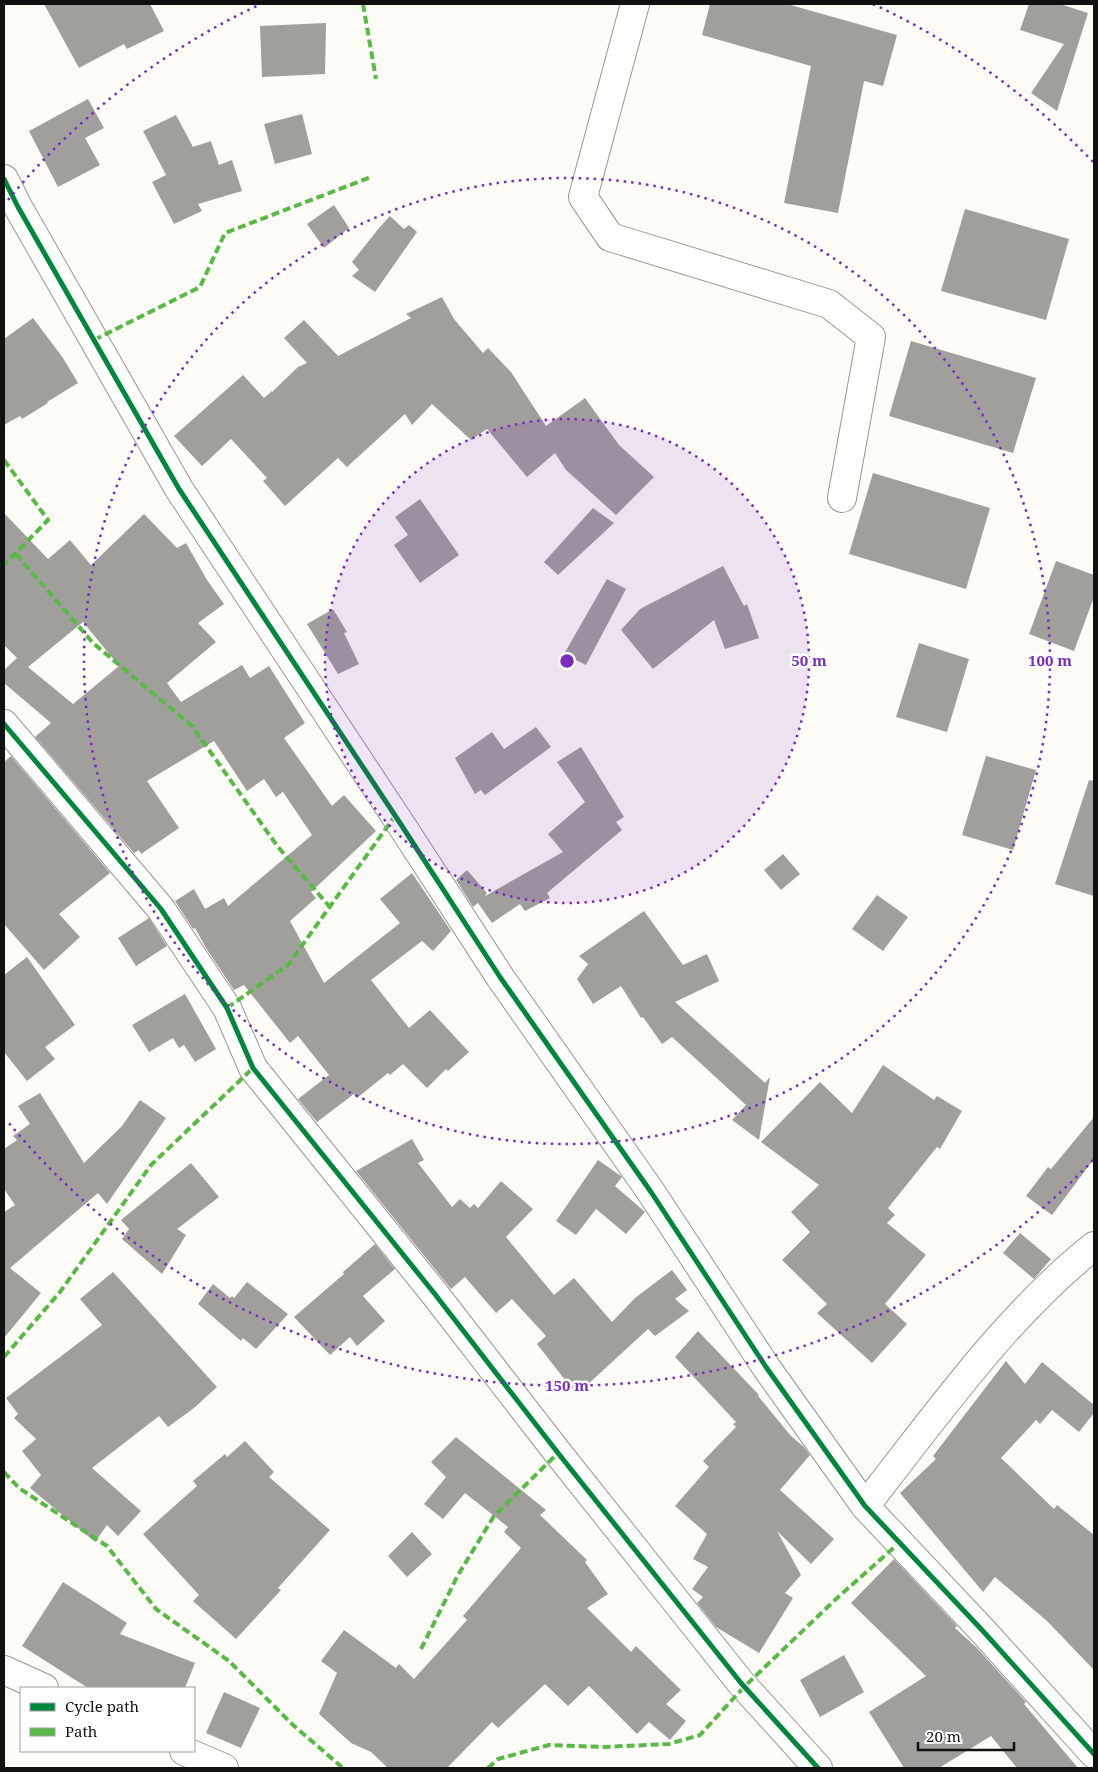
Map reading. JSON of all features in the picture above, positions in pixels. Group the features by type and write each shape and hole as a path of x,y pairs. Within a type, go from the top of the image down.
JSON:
{"street":[{"path":"634,4 583,197 610,237 829,304 871,337 842,498"},
{"path":"4,179 18,207 179,489 500,977 651,1192 766,1367 865,1506 982,1630 1094,1754"},
{"path":"4,724 161,909 227,1008 253,1068 428,1285 558,1453 741,1683 818,1768"},
{"path":"865,1506 995,1341 1071,1265 1094,1246"},
{"path":"4,1670 42,1687"},
{"path":"186,1752 224,1768"}],"building":[{"path":"44,4 150,4 164,31 127,49 124,44 79,68"},
{"path":"710,4 787,4 897,35 883,86 864,81 838,213 784,203 811,66 702,35"},
{"path":"1029,4 1060,4 1088,13 1057,111 1031,93 1064,44 1020,30"},
{"path":"326,23 325,74 262,77 260,26"},
{"path":"88,99 104,128 85,138 100,165 58,187 29,131"},
{"path":"302,114 312,154 275,164 264,124"},
{"path":"176,115 193,147 211,141 219,165 232,160 242,191 198,204 202,211 174,224 152,182 166,175 143,131"},
{"path":"334,205 349,228 324,248 307,224"},
{"path":"965,209 1069,239 1046,320 941,291"},
{"path":"390,216 404,229 409,225 417,232 375,292 352,276 359,270 352,262"},
{"path":"442,297 454,319 483,353 488,348 511,372 546,426 585,398 619,445 654,477 616,515 566,470 555,453 527,477 487,429 471,440 432,404 412,425 405,414 347,467 338,458 285,506 263,481 267,478 231,439 202,466 174,436 243,375 264,398 272,391 273,393 298,367 307,363 284,338 304,320 338,356 411,318 406,314"},
{"path":"33,318 63,358 78,383 22,419 20,416 4,425 4,339"},
{"path":"911,341 1036,378 1013,453 889,416"},
{"path":"873,473 990,508 966,589 849,554"},
{"path":"420,499 459,555 420,583 394,545 408,535 395,517"},
{"path":"593,508 614,523 558,575 544,562"},
{"path":"4,513 48,559 70,540 91,565 144,514 177,548 186,543 207,580 224,604 198,623 216,642 167,683 181,702 242,665 250,678 269,666 305,723 284,738 332,806 344,795 376,831 311,892 316,898 290,921 324,983 400,923 380,899 412,873 451,931 433,951 422,941 371,980 409,1028 430,1010 469,1052 448,1071 446,1069 427,1088 403,1064 390,1075 388,1073 357,1098 354,1094 317,1122 298,1099 329,1075 298,1036 290,1043 244,985 234,990 195,928 193,929 175,901 194,889 205,909 224,898 228,906 312,835 283,792 276,797 264,779 247,791 214,741 147,781 179,828 141,854 139,850 134,853 35,737 51,723 4,683 4,670 17,658 4,645","holes":["83,622 119,666 73,704 28,667"]},
{"path":"1056,561 1094,575 1094,597 1074,651 1029,634"},
{"path":"723,566 744,606 747,604 759,638 725,649 714,620 653,669 621,630 640,609"},
{"path":"607,579 626,589 586,665 564,654"},
{"path":"333,609 347,632 344,633 359,664 338,674 307,624"},
{"path":"919,643 969,659 947,732 896,717"},
{"path":"536,727 551,747 485,795 481,790 475,794 455,758 492,732 504,749"},
{"path":"581,747 624,817 616,822 622,830 547,893 550,898 525,911 520,904 492,923 478,903 473,907 456,880 467,870 487,893 485,896 563,852 548,834 585,802 557,762"},
{"path":"11,756 110,873 59,914 80,937 44,970 4,924 4,762"},
{"path":"986,756 1036,770 1013,850 962,835"},
{"path":"1089,780 1094,781 1094,896 1055,884"},
{"path":"783,854 800,874 781,890 764,870"},
{"path":"877,895 908,917 883,951 852,929"},
{"path":"644,911 683,965 707,954 719,981 675,1002 765,1083 770,1077 759,1140 732,1120 746,1105 672,1037 662,1044 643,1017 641,1018 621,986 593,1004 577,979 588,964 579,956"},
{"path":"149,918 167,946 136,966 118,938"},
{"path":"27,957 75,1025 45,1047 55,1059 27,1081 4,1052 4,975"},
{"path":"185,994 216,1049 195,1062 184,1045 179,1048 173,1038 149,1052 132,1025"},
{"path":"883,1065 934,1100 937,1096 962,1111 940,1149 937,1147 888,1208 895,1215 887,1223 926,1255 885,1304 907,1324 872,1363 817,1313 827,1304 782,1260 810,1232 791,1212 819,1185 761,1142 820,1082 852,1113"},
{"path":"40,1093 84,1163 122,1126 140,1100 166,1118 107,1204 98,1193 10,1268 41,1293 4,1338 4,1212 15,1205 4,1189 4,1149 17,1140 13,1136 30,1124 18,1106"},
{"path":"1094,1117 1094,1159 1052,1215 1026,1196 1048,1167 1051,1169"},
{"path":"412,1139 424,1160 418,1163 452,1207 460,1199 470,1208 474,1204 478,1208 501,1181 533,1209 506,1237 554,1295 574,1278 612,1322 635,1298 672,1270 687,1290 675,1299 689,1311 655,1336 648,1329 576,1394 537,1344 546,1336 512,1299 496,1313 465,1277 451,1289 356,1171"},
{"path":"598,1160 622,1177 615,1186 645,1212 626,1234 596,1209 576,1235 556,1221"},
{"path":"191,1163 219,1197 177,1229 186,1235 162,1274 122,1239 129,1229 121,1220"},
{"path":"1020,1233 1051,1259 1034,1279 1003,1253"},
{"path":"375,1244 395,1269 363,1296 385,1321 357,1346 350,1337 330,1355 294,1317 344,1274 343,1272"},
{"path":"113,1272 217,1387 194,1408 168,1427 159,1416 92,1468 141,1511 118,1536 107,1525 95,1542 30,1488 41,1475 22,1451 36,1439 14,1418 18,1414 6,1398 102,1325 80,1299"},
{"path":"247,1282 288,1314 256,1349 243,1338 241,1341 198,1304 213,1284 230,1298 232,1296 234,1298"},
{"path":"698,1331 759,1395 791,1436 810,1455 780,1490 834,1539 811,1564 777,1531 801,1575 785,1593 793,1598 759,1653 716,1627 697,1603 703,1597 692,1589 708,1567 693,1559 707,1534 675,1506 709,1467 703,1461 736,1427 733,1424 736,1422 675,1357"},
{"path":"1006,1361 1025,1384 1042,1362 1094,1405 1094,1413 1079,1432 1052,1410 1040,1424 1036,1420 1001,1458 1054,1509 1057,1505 1094,1535 1094,1670 1047,1621 995,1577 983,1592 900,1493 936,1459 933,1456"},
{"path":"456,1437 546,1510 540,1515 587,1560 585,1562 608,1594 587,1608 631,1652 636,1646 681,1690 666,1704 686,1721 670,1740 649,1722 637,1734 589,1686 568,1706 545,1684 498,1728 492,1722 447,1768 388,1768 371,1752 351,1743 319,1714 337,1673 321,1661 344,1630 396,1668 399,1664 414,1679 467,1620 463,1616 521,1548 504,1532 508,1527 465,1493 443,1519 424,1504 446,1477 431,1462"},
{"path":"245,1441 274,1472 269,1477 330,1530 278,1588 281,1590 236,1639 193,1601 199,1595 143,1534 197,1486 193,1481 225,1454 227,1457"},
{"path":"412,1532 432,1554 407,1577 388,1556"},
{"path":"894,1559 957,1626 955,1628 977,1648 1026,1702 1024,1704 1078,1768 1017,1768 991,1736 939,1768 904,1768 869,1712 926,1676 851,1603"},
{"path":"63,1582 127,1623 120,1634 195,1663 185,1687 86,1687 22,1646"},
{"path":"844,1655 864,1692 820,1717 800,1680"},
{"path":"224,1692 260,1708 241,1748 206,1733"}],"marked path":[{"path":"363,4 376,79"},
{"path":"94,340 200,287 225,233 371,177"},
{"path":"4,460 48,520 4,565"},
{"path":"16,554 93,643 192,726 278,847 329,906"},
{"path":"227,1008 288,965 395,816"},
{"path":"4,1357 60,1292 151,1165 253,1068"},
{"path":"421,1649 458,1575 494,1516 558,1453"},
{"path":"4,1472 19,1488 107,1546 156,1609 229,1661 293,1725 343,1768"},
{"path":"488,1768 498,1759 549,1745 603,1747 669,1744 700,1735 744,1687 836,1599 899,1543"}],"cycle path":[{"path":"4,179 18,207 179,489 500,977 651,1192 766,1367 865,1506 982,1630 1094,1754"},
{"path":"4,724 161,909 227,1008 253,1068 434,1293 558,1453 741,1683 818,1768"}]}
